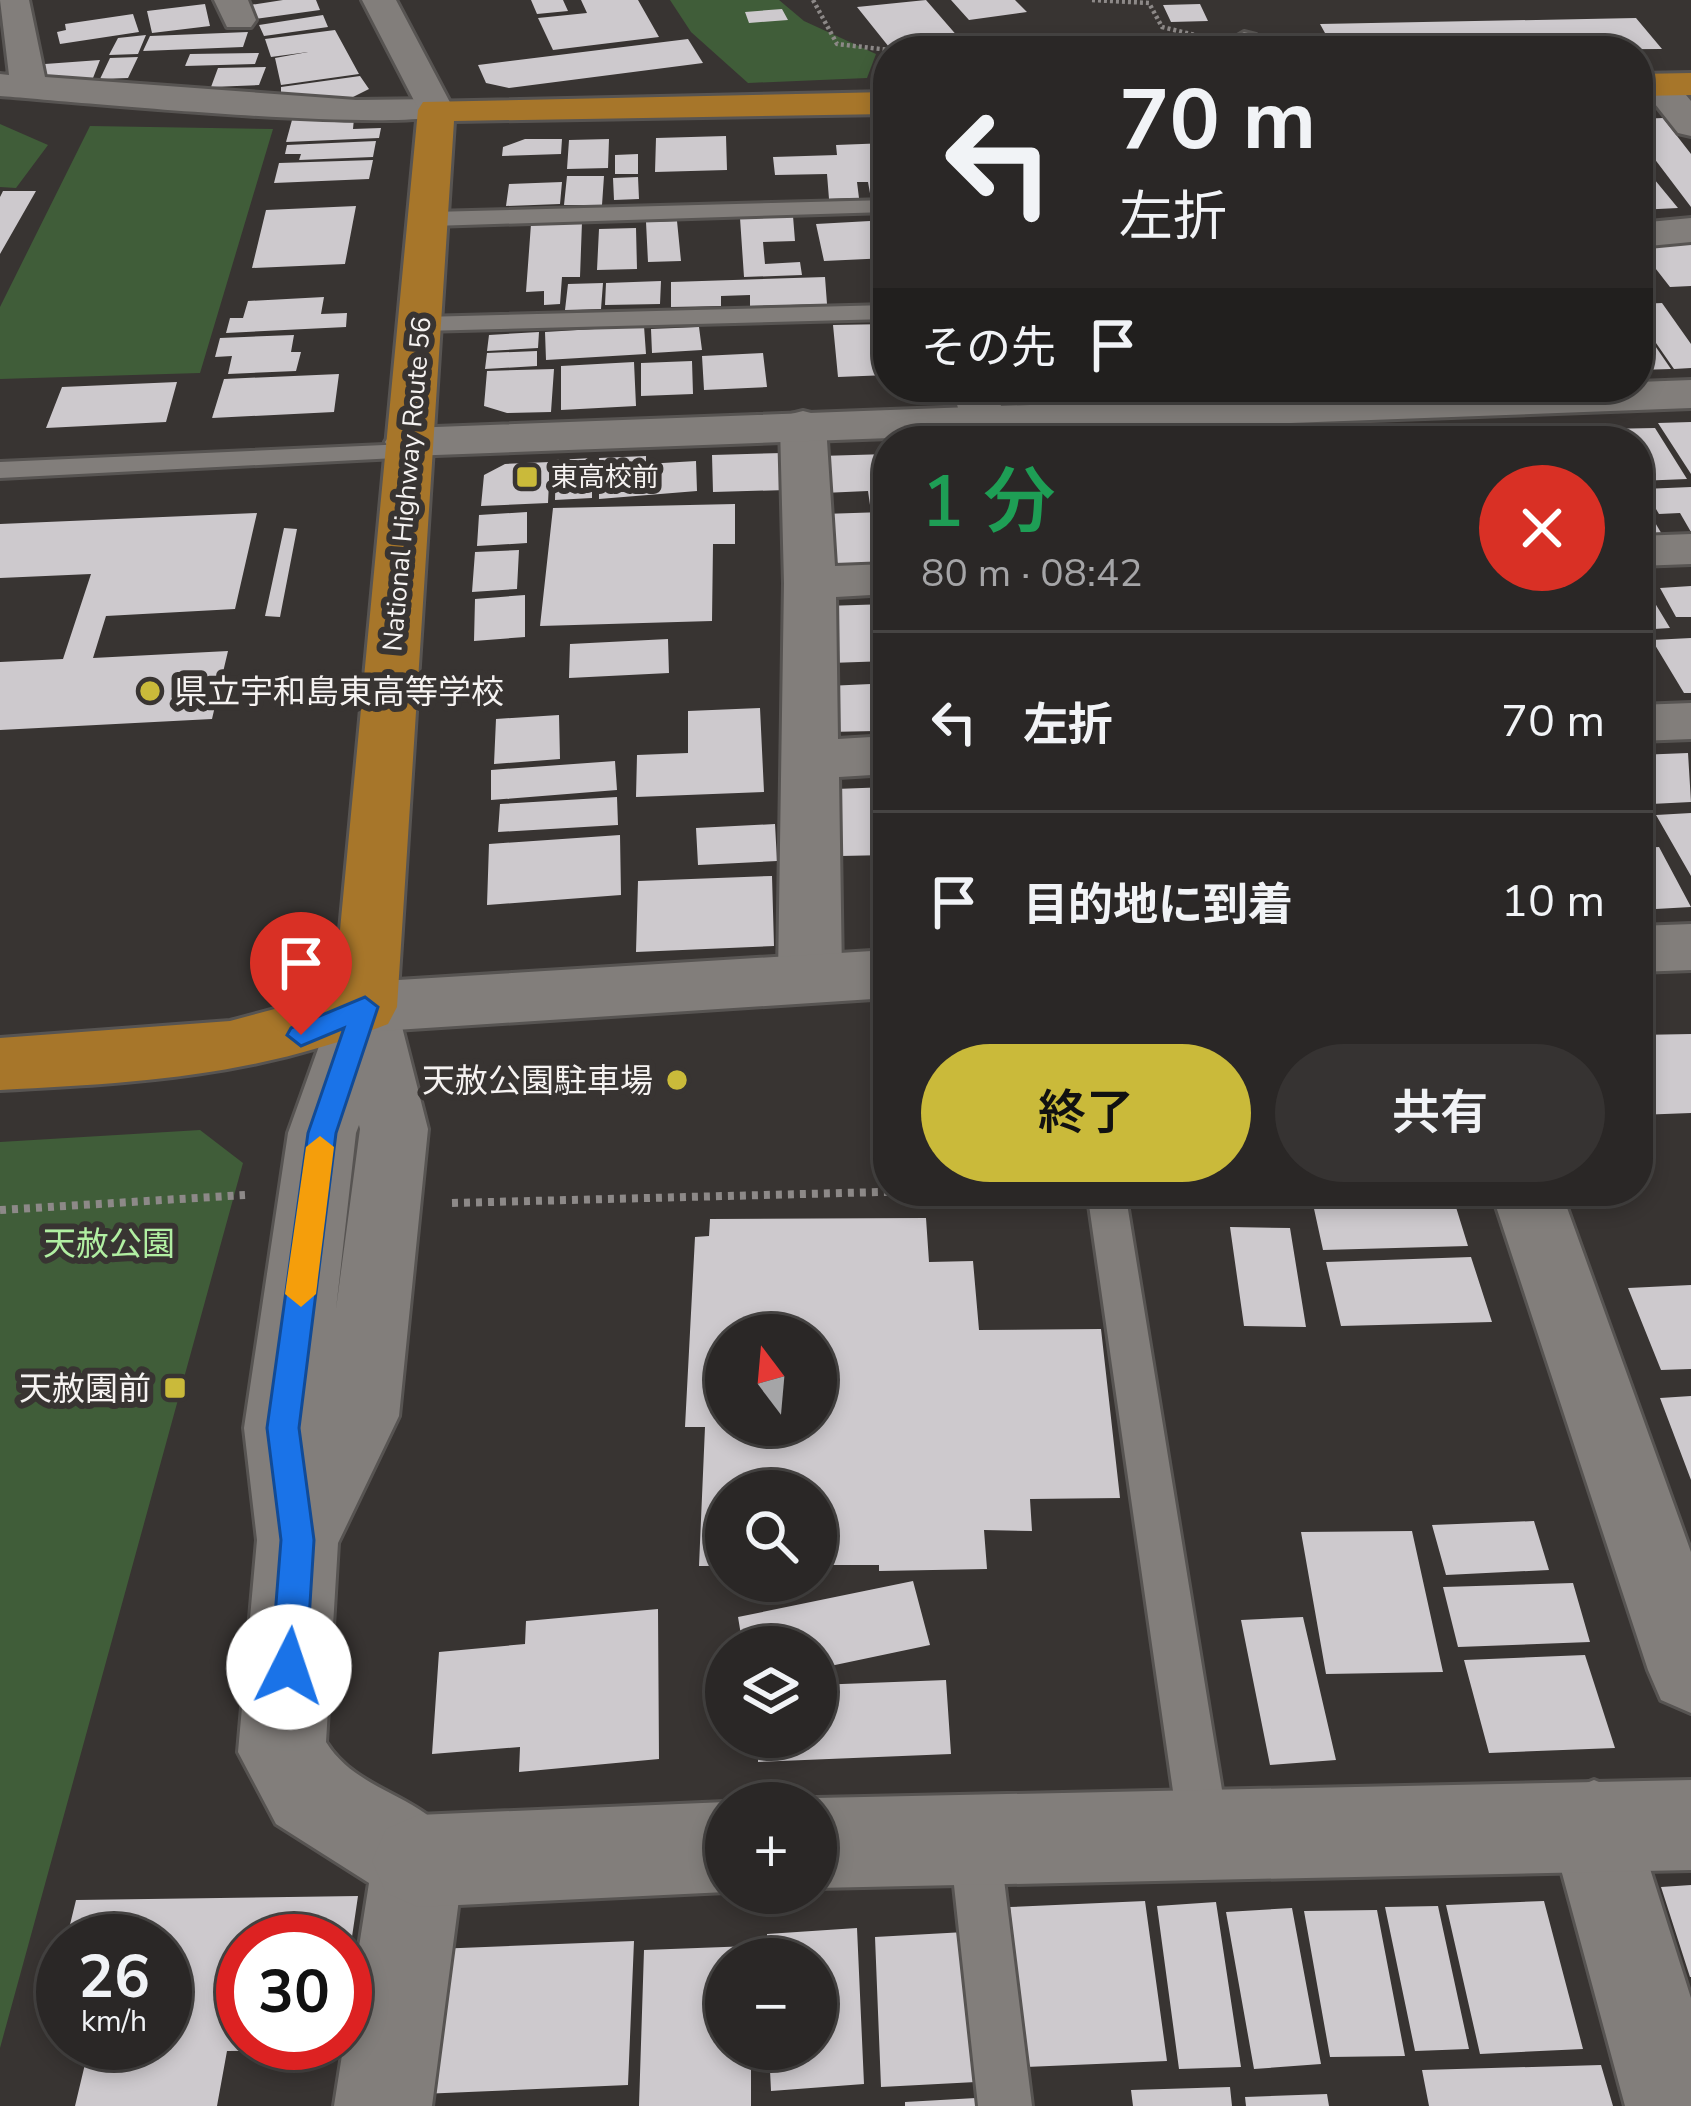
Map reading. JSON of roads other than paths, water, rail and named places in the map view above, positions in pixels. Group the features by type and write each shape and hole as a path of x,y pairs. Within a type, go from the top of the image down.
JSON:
{"highway":[{"path":"436,110 873,104"},
{"name":"National Highway Route 56","path":"365,1007 408,447 431,219 436,110"},
{"path":"0,1064 232,1051 301,1035 365,1007"}],"street":[{"path":"12,0 15,86 356,111 436,110 379,0"},
{"path":"1662,84 1691,124"},
{"path":"1653,234 1691,230"},
{"path":"1653,396 1691,394"},
{"path":"408,447 803,425 978,403 1256,412 1498,402"},
{"path":"803,425 810,583 810,976"},
{"path":"1653,551 1691,550"},
{"path":"810,583 873,581"},
{"path":"1653,722 1691,721"},
{"path":"809,759 873,756"},
{"path":"1653,949 1691,947"},
{"path":"705,1848 418,1861 307,1793 282,1752 298,1540 360,1416 394,1129 365,1007 873,974"},
{"path":"1531,1206 1691,1670"},
{"path":"837,1842 974,1835 1691,1825"},
{"path":"1594,1826 1674,2106"},
{"path":"383,2106 418,1861"}],"lane":[{"path":"431,219 873,206"},
{"path":"422,324 873,312"},
{"path":"0,470 408,447"},
{"path":"1108,1206 1204,1833"},
{"path":"974,1835 1005,2106"}],"place":[{"name":"東高校前","path":"527,477"},
{"name":"県立宇和島東高等学校","path":"150,691"},
{"name":"天赦公園駐車場","path":"677,1080"},
{"name":"天赦園前","path":"175,1388"}],"park label":[{"name":"天赦公園","path":"109,1243"}]}
